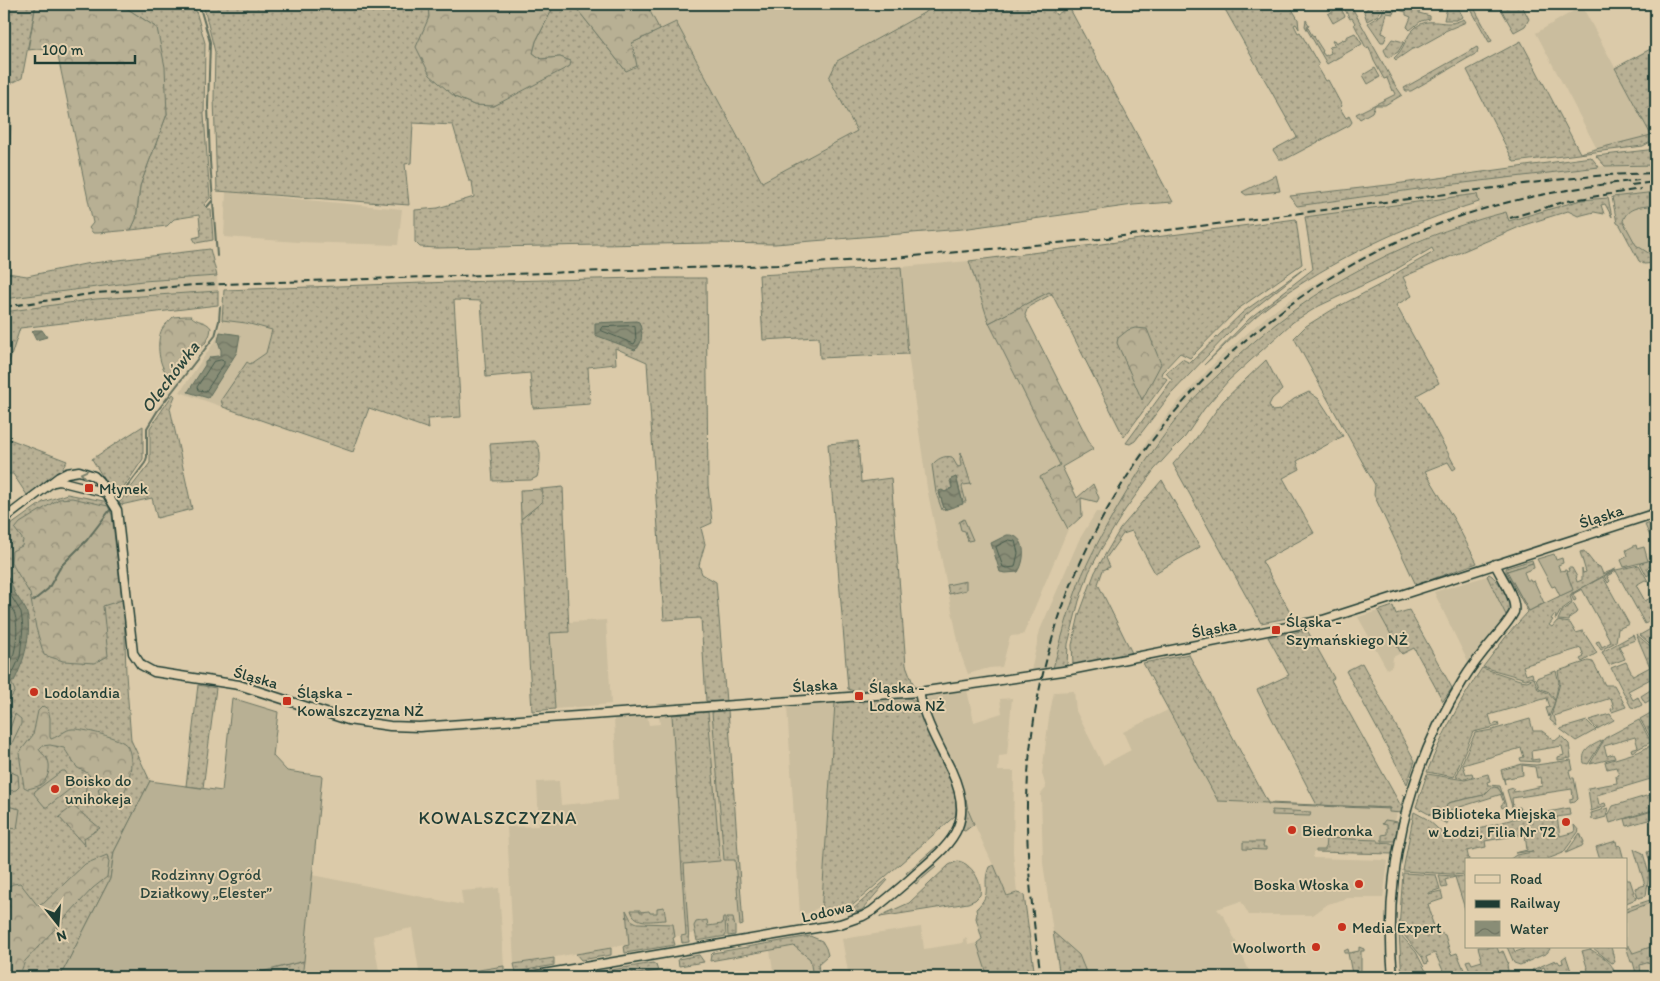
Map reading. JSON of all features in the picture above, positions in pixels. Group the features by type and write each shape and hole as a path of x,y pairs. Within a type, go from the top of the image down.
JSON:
{"street":[{"name":"Śląska","path":"54,482 67,473 79,472 94,476 117,510 133,653 141,665 154,672 240,686 348,720 390,726 438,726 919,692 1070,670 1314,623 1656,513"},
{"path":"4,519 54,482 59,481 107,493"},
{"path":"1393,977 1390,950 1391,892 1411,793 1419,769 1447,706 1480,656 1511,618 1515,609 1495,564"},
{"name":"Lodowa","path":"525,977 840,924 872,911 937,856 955,835 958,827 961,810 959,791 926,718 919,692"}],"shaded area":[{"path":"646,4 940,4 837,61 829,78 857,131 761,182 676,22 660,30"},
{"path":"1582,6 1651,135 1597,149 1536,33"},
{"path":"1656,165 1656,192 1581,200 1508,221 1505,212 1424,238 1357,270 1310,299 1255,340 1229,363 1192,401 1147,460 1098,542 1079,584 1053,668 1031,671 1040,630 1079,540 1096,512 1104,512 1150,437 1178,402 1220,357 1267,316 1301,292 1350,263 1421,229 1480,207 1477,194 1305,217 1297,206 1560,170 1605,166"},
{"path":"226,192 402,209 398,245 298,242 224,237"},
{"path":"1656,201 1656,254 1641,256 1621,222 1618,207"},
{"path":"969,261 990,324 1060,465 1040,477 1068,529 1023,635 1010,636 1002,667 989,668 968,674 961,655 927,488 908,354 901,267"},
{"path":"217,276 218,291 96,299 4,312 4,299 143,281"},
{"path":"222,320 246,323 272,330 266,353 250,364 248,362 221,403 223,407 180,392 217,338"},
{"path":"1487,576 1506,615 1468,662 1434,592"},
{"path":"1378,611 1401,653 1393,657 1392,666 1387,669 1358,617"},
{"path":"606,620 611,704 555,709 550,632 569,632 569,622"},
{"path":"967,690 974,722 1002,713 1000,699 1012,698 1007,755 999,756 998,771 1014,771 1013,852 1017,893 1007,896 968,810 964,790 925,704 928,697"},
{"path":"1074,691 1076,711 1103,765 1131,750 1123,732 1168,710 1218,801 1390,808 1390,812 1397,812 1388,854 1313,852 1313,858 1388,861 1383,898 1348,898 1328,904 1313,915 1249,915 1241,901 1217,909 1225,918 1252,977 1088,977 1079,955 1053,932 1043,863 1041,794 1046,788 1042,773 1049,717 1054,692"},
{"path":"835,703 821,906 809,913 800,915 787,706"},
{"path":"728,710 743,925 514,964 507,827 539,826 537,782 559,781 561,805 618,800 614,718 647,716 649,725 660,724 659,716"},
{"path":"312,875 463,905 461,891 499,888 504,966 434,977 420,977 412,928 373,936 380,977 302,977"},
{"path":"1650,903 1656,920 1656,945 1632,953 1630,946 1628,946 1628,911"},
{"path":"921,927 924,949 963,943 963,939 967,938 968,945 977,943 988,977 849,977 842,939"},
{"path":"795,946 810,959 813,977 774,977 770,950"},
{"path":"1656,960 1656,977 1636,977 1634,966"},
{"path":"667,968 670,977 617,977 658,971"}],"green space":[{"path":"4,4 36,4 22,78 4,87"},
{"path":"36,4 120,4 157,28 165,67 167,114 140,186 136,219 131,230 93,233 89,228 93,223 56,47 28,50"},
{"path":"120,4 194,4 205,43 204,115 210,198 204,205 211,209 213,240 196,243 193,238 201,236 199,215 174,219 167,226 131,230 136,219 140,186 167,114 157,28"},
{"path":"203,4 428,4 429,17 424,33 455,97 474,105 494,106 570,61 560,57 541,59 533,53 536,41 554,6 558,4 573,4 626,71 632,43 676,22 762,182 857,131 829,78 837,61 940,4 1050,4 1056,15 1069,7 1173,202 1133,205 962,229 775,244 710,243 420,247 415,242 415,210 438,208 474,197 472,181 469,181 453,125 413,123 411,163 405,164 409,205 217,191 214,98 215,52"},
{"path":"428,4 558,4 554,6 536,41 533,53 541,59 560,57 571,61 570,66 494,106 474,105 455,97 430,75 416,47 429,17"},
{"path":"573,4 646,4 660,30 632,43 637,66 626,71"},
{"path":"1222,4 1289,4 1298,19 1299,29 1296,24 1294,25 1298,33 1300,32 1326,81 1328,80 1342,106 1340,108 1346,118 1349,116 1352,122 1350,125 1286,159 1279,159 1273,150 1297,137"},
{"path":"1342,4 1350,4 1402,95 1385,105 1375,105 1372,112 1360,119 1356,114 1396,94 1394,90 1392,91 1387,78 1384,79 1369,47 1366,48 1355,23 1352,18 1350,19"},
{"path":"1371,4 1384,5 1378,15 1367,21 1364,12"},
{"path":"1386,4 1418,4 1417,6 1420,7 1419,13 1430,16 1430,19 1421,21 1410,30 1407,27 1411,17 1406,15 1406,12 1395,9 1393,14 1387,13 1382,33 1387,35 1384,42 1381,42 1368,23 1381,15"},
{"path":"1468,4 1472,4 1492,41 1489,42"},
{"path":"1498,4 1521,4 1529,19 1525,26 1514,32"},
{"path":"1340,7 1345,16 1333,23 1328,14"},
{"path":"1447,8 1458,8 1463,17 1456,20 1444,20"},
{"path":"1464,19 1466,22 1445,31 1396,60 1394,58 1401,51 1412,31 1419,25 1431,22 1453,23"},
{"path":"1306,20 1309,25 1307,26 1312,35 1315,36 1325,56 1331,53 1329,47 1335,46 1332,41 1334,40 1336,43 1355,33 1362,44 1327,64 1305,26"},
{"path":"1392,39 1404,42 1398,52 1388,58 1384,50"},
{"path":"1521,41 1580,153 1651,135 1615,68 1656,46 1656,139 1643,146 1514,162 1467,70"},
{"path":"1477,47 1477,53 1411,91 1406,91 1404,88"},
{"path":"1375,68 1380,77 1368,84 1363,75"},
{"path":"11,122 9,174 4,177 4,126"},
{"path":"1656,149 1656,165 1605,166 1596,156"},
{"path":"1591,157 1599,167 1447,185 1297,206 1290,196 1388,185"},
{"path":"1276,175 1280,191 1246,195 1242,192"},
{"path":"1656,192 1656,205 1632,210 1628,212 1623,221 1636,245 1650,254 1656,253 1656,263 1644,264 1639,261 1620,225 1617,223 1612,197"},
{"path":"1477,194 1479,202 1424,221 1371,245 1320,272 1262,311 1204,365 1250,318 1313,269 1305,217"},
{"path":"1608,198 1612,217 1605,204 1601,205 1604,214 1594,212 1578,216 1568,211 1524,225 1403,277 1412,296 1396,305 1439,383 1417,395 1456,468 1453,470 1448,462 1425,471 1455,521 1477,563 1416,585 1374,495 1375,485 1294,338 1306,326 1332,310 1385,282 1400,271 1434,252 1432,248 1395,270 1319,306 1293,322 1228,381 1204,409 1185,437 1154,470 1125,510 1100,551 1089,572 1079,601 1068,644 1067,666 1053,668 1082,575 1097,544 1127,492 1152,452 1193,399 1248,347 1314,296 1350,274 1426,238 1506,212 1509,221 1581,200"},
{"path":"1296,219 1302,264 1238,309 1190,358 1180,353 1162,372 1161,375 1167,379 1124,437 1052,294 1049,293 989,323 969,261"},
{"path":"210,249 217,276 143,281 4,299 4,260 6,260 7,273 27,276 85,264"},
{"path":"901,267 908,354 820,358 819,337 763,340 759,275"},
{"path":"1306,267 1246,315 1171,394 1135,441 1130,444 1126,443 1172,380 1166,373 1182,359 1190,363 1243,312"},
{"path":"643,278 706,278 708,485 712,523 701,528 705,544 699,565 702,574 716,582 726,702 706,701 701,618 664,620 647,362 615,348 616,364 588,367 590,404 533,408 530,373 486,377 481,301 454,300 461,417 428,419 429,429 369,408 353,452 223,407 221,400 247,362 250,364 266,353 272,330 246,323 222,320 224,290"},
{"path":"218,291 218,305 20,328 4,378 4,312 96,299"},
{"path":"1049,292 1052,294 1028,307 1025,315 1093,449 1062,467 1077,498 1093,484 1099,498 1097,502 1081,498 1082,516 1068,529 1040,477 1060,465 989,323"},
{"path":"191,316 209,325 211,328 210,334 208,339 178,373 171,377 163,368 159,355 160,334 163,327 173,317"},
{"path":"1135,328 1147,329 1161,364 1142,400 1117,343 1118,338 1128,330"},
{"path":"1266,360 1282,390 1272,399 1269,405 1272,411 1280,410 1294,399 1309,392 1319,399 1343,436 1297,461 1300,469 1283,478 1314,533 1262,561 1293,617 1261,623 1173,464 1194,441 1223,401"},
{"path":"173,394 175,396 170,408 192,509 157,518 152,498 121,505 119,503 150,463 150,428"},
{"path":"143,426 143,459 116,499 92,459"},
{"path":"4,437 67,461 59,474 27,495 13,474 4,474"},
{"path":"535,441 538,444 540,453 537,477 531,480 493,481 490,444"},
{"path":"858,441 861,482 891,478 906,665 914,686 854,691 848,689 828,444"},
{"path":"961,452 971,484 963,485 962,487 966,502 963,502 956,477 950,481 952,488 939,493 944,508 947,509 942,510 936,493 932,465 941,458 952,457 959,467 961,466"},
{"path":"1162,480 1200,547 1155,573 1132,531 1123,534 1106,558 1110,567 1103,570 1098,584 1132,653 1073,665 1072,645 1079,615 1095,572 1120,529"},
{"path":"563,487 569,632 550,633 555,709 532,711 521,519 542,502 542,489"},
{"path":"542,489 542,502 521,519 520,490"},
{"path":"67,494 109,502 113,509 124,602 126,674 131,740 150,781 114,852 110,879 60,977 4,977 4,530 43,502"},
{"path":"72,498 108,506 112,515 122,600 103,606 108,656 95,663 63,661 44,655 36,628 30,594 11,562 12,551 22,546 23,540 15,529 20,523 59,499"},
{"path":"964,519 973,540 968,541 965,531 961,530 959,522"},
{"path":"1656,521 1656,549 1645,525"},
{"path":"1636,545 1637,549 1644,547 1648,561 1624,567 1621,560 1628,556 1626,550"},
{"path":"1584,551 1595,565 1600,567 1603,574 1616,569 1571,594 1572,602 1561,610 1556,619 1554,615 1549,625 1552,627 1557,621 1570,623 1576,633 1583,631 1597,653 1582,662 1580,659 1584,657 1581,648 1523,666 1526,675 1532,673 1533,677 1526,679 1483,667 1508,634 1528,612 1506,572 1506,568 1532,560 1533,563 1507,571 1529,611 1572,590 1567,572 1569,571 1568,568 1572,568 1577,577 1577,582 1582,580 1582,569 1583,573 1586,572 1580,552"},
{"path":"1554,554 1556,560 1562,558 1563,563 1558,565 1560,571 1566,570 1573,590 1560,596 1555,586 1552,587 1537,559"},
{"path":"1656,558 1656,565 1655,563 1647,568 1650,574 1647,576 1640,563"},
{"path":"1533,563 1534,568 1524,572 1527,580 1534,581 1544,603 1529,611 1507,571"},
{"path":"1639,565 1648,581 1645,580 1636,585 1645,601 1652,597 1656,603 1656,617 1645,624 1616,571 1607,576 1610,581 1608,583 1604,576 1616,570"},
{"path":"1489,574 1506,594 1510,608 1506,615 1487,576"},
{"path":"1603,577 1629,624 1618,629 1616,642 1601,650 1596,642 1599,641 1602,647 1611,642 1582,589 1573,594 1576,600 1574,601 1571,595"},
{"path":"966,581 966,590 949,594 947,585"},
{"path":"1573,603 1578,612 1570,617 1569,621 1558,620 1562,611"},
{"path":"1393,606 1396,614 1409,610 1452,688 1443,701 1414,648 1401,653 1378,611"},
{"path":"1656,626 1656,649 1640,635"},
{"path":"1307,630 1334,678 1331,680 1401,806 1405,797 1402,813 1389,812 1389,808 1317,805 1257,690 1289,675 1268,637"},
{"path":"1636,634 1656,651 1656,676 1628,691 1633,700 1638,697 1642,705 1636,708 1631,707 1611,668 1626,662 1633,676 1650,667"},
{"path":"1633,635 1635,640 1619,646 1625,659 1609,665 1602,652"},
{"path":"1189,654 1268,803 1218,801 1143,663"},
{"path":"1588,661 1593,662 1605,685 1614,685 1626,707 1612,712 1611,709 1614,708 1611,698 1554,716 1557,726 1550,720 1560,683 1558,671"},
{"path":"1362,663 1415,761 1407,784 1346,671"},
{"path":"1482,668 1520,680 1527,681 1534,678 1538,689 1548,693 1555,701 1549,717 1546,708 1550,707 1547,698 1489,715 1492,725 1498,723 1499,726 1473,732 1454,777 1427,772 1452,718"},
{"path":"1556,671 1559,682 1555,700 1549,692 1539,688 1536,678"},
{"path":"11,682 15,691 7,704 11,717 4,719 4,686"},
{"path":"198,685 216,688 203,788 186,786"},
{"path":"1652,689 1656,697 1645,703 1641,696"},
{"path":"901,697 915,701 943,757 953,786 956,815 845,912 821,915 835,703"},
{"name":"Rodzinny Ogród Działkowy „Elester”","path":"232,698 278,712 273,756 287,771 322,776 304,961 242,977 60,977 110,879 114,852 150,781 222,791"},
{"path":"43,706 48,709 51,739 67,730 76,729 110,737 127,746 131,759 130,774 119,802 115,803 106,788 102,786 98,789 100,796 98,802 94,805 85,800 86,787 90,776 76,766 64,748 50,745 42,746 39,749 48,761 47,777 43,783 36,787 28,789 24,787 19,753 33,735 38,711"},
{"path":"728,710 743,925 740,926 735,860 724,860 712,712"},
{"path":"1656,710 1656,724 1648,728 1653,737 1656,735 1656,740 1653,742 1640,719"},
{"path":"708,712 720,861 684,864 689,942 682,943 681,936 686,935 672,715"},
{"path":"15,714 21,719 21,724 4,760 4,739"},
{"path":"1610,714 1614,720 1597,729 1589,720"},
{"path":"1530,719 1533,731 1542,731 1555,741 1561,736 1569,744 1571,758 1558,760 1558,757 1564,755 1562,746 1531,751 1532,760 1539,759 1539,762 1521,761 1520,758 1524,757 1521,748 1463,765 1466,774 1472,773 1473,776 1465,779 1456,777 1475,733"},
{"path":"1639,720 1651,742 1632,752 1631,749 1638,747 1635,737 1604,746 1607,756 1613,754 1615,758 1590,764 1605,738"},
{"path":"1587,721 1596,730 1576,741 1560,729"},
{"path":"1603,740 1588,764 1584,763 1586,751"},
{"path":"1652,745 1656,753 1656,783 1654,778 1597,795 1599,805 1605,803 1606,806 1591,811 1588,788 1617,783 1616,776 1619,775 1616,767 1607,769 1605,762 1638,752"},
{"path":"1571,760 1573,770 1569,771 1571,778 1574,778 1578,799 1575,802 1570,803 1570,799 1573,798 1572,789 1512,798 1513,808 1520,807 1521,810 1513,810 1507,790 1513,788 1514,792 1542,786 1541,777 1537,778 1535,767 1522,765 1523,775 1504,779 1505,784 1501,770 1522,764 1536,765"},
{"path":"9,767 11,772 18,775 19,787 16,790 4,792 4,773"},
{"name":"Boisko do unihokeja","path":"62,771 65,771 74,786 45,807 34,794 35,791"},
{"path":"1427,774 1465,780 1488,774 1490,781 1487,782 1488,785 1500,786 1506,806 1502,808 1501,805 1504,803 1498,788 1486,792 1484,795 1448,803 1444,812 1447,824 1416,807"},
{"path":"1494,787 1498,788 1502,794 1444,812 1448,803 1484,795"},
{"path":"1656,793 1656,809 1610,823 1608,816 1613,806"},
{"path":"966,799 974,824 965,831 962,830 962,826"},
{"path":"1268,804 1390,808 1390,809"},
{"path":"7,806 20,809 17,829 4,827"},
{"path":"73,806 100,828 84,838 85,846 59,817"},
{"path":"1569,808 1570,815 1557,817 1560,836 1575,832 1574,825 1579,831 1563,853 1550,858 1512,858 1516,855 1533,852 1515,853 1527,850 1525,834 1485,841 1486,847 1467,851 1469,858 1465,858 1465,875 1403,871 1414,812 1427,819 1447,837 1455,838 1513,819"},
{"path":"1608,808 1606,817 1592,819 1591,813"},
{"path":"1272,810 1311,812 1310,816 1272,815"},
{"path":"1656,810 1656,821 1655,818 1627,826 1625,819"},
{"path":"1385,820 1398,822 1395,841 1382,841 1382,835 1387,834 1387,825 1382,824"},
{"path":"1580,833 1584,842 1582,846 1566,853"},
{"path":"1326,838 1378,840 1378,842 1395,845 1393,854 1316,852 1316,850 1325,850"},
{"path":"1616,841 1617,846 1620,845 1623,858 1599,858 1596,847"},
{"path":"1243,842 1264,842 1263,847 1266,847 1266,850 1243,849"},
{"path":"936,847 939,849 909,876 906,873"},
{"path":"1634,849 1643,853 1649,874 1646,896 1638,898 1635,888 1645,885"},
{"path":"1656,849 1656,872 1653,872 1647,852"},
{"path":"107,855 109,862 107,877 93,888 25,961 19,977 4,977 4,889 13,884 20,883 38,906 44,903 85,864"},
{"path":"958,861 967,865 978,879 980,895 975,900 968,903 880,917 909,903 949,865"},
{"path":"933,864 936,867 916,884 913,881"},
{"path":"994,865 1007,896 1017,893 1024,895 1035,977 988,977 977,943 982,939 976,918 976,909 986,894 986,880 989,867"},
{"path":"1403,873 1436,875 1440,889 1428,894 1441,891 1443,899 1428,904 1431,918 1436,931 1445,935 1451,955 1457,953 1467,977 1446,977 1435,953 1426,957 1428,963 1425,964 1422,957 1399,929"},
{"path":"1439,875 1465,877 1465,909 1455,877 1445,880 1447,887 1442,888"},
{"path":"887,879 862,910 851,913 852,910"},
{"path":"1628,880 1630,880 1636,899 1628,902"},
{"path":"1650,900 1656,920 1650,903 1628,911 1628,907"},
{"path":"664,907 666,920 641,920 633,915 631,910 657,913 657,908"},
{"path":"626,910 631,920 637,923 673,924 675,945 625,953 624,946 629,945"},
{"path":"723,918 725,918 726,936 697,941 694,926 696,922 707,920 708,926 722,924"},
{"path":"727,918 733,918 735,935 728,936"},
{"path":"1053,932 1079,955 1088,977 1060,977"},
{"path":"1399,933 1416,952 1429,977 1402,977"},
{"path":"810,936 822,941 828,955 818,964 820,977 813,977 810,959 794,946 710,961 713,953"},
{"path":"1656,945 1656,960 1640,965 1641,975 1636,977 1633,962 1631,962 1627,948 1628,946 1633,953"},
{"path":"1359,947 1364,949 1364,951 1361,951 1361,972 1352,974 1348,953 1344,953 1344,951 1348,949 1349,953 1359,951"},
{"path":"611,948 611,955 581,960 576,954"},
{"path":"1478,948 1497,948 1499,953 1503,951 1508,963 1508,971 1494,977 1473,977 1466,961 1470,960 1472,964 1482,961"},
{"path":"1507,948 1513,948 1515,952 1524,948 1550,949 1547,953 1520,965 1514,963"},
{"path":"1593,948 1611,948 1615,962 1612,963"},
{"path":"1590,949 1610,964 1613,968 1614,977 1590,977 1582,951"},
{"path":"699,955 704,962 679,966 678,959"},
{"path":"1566,956 1573,977 1548,977 1544,967 1535,971 1537,977 1534,977 1532,970 1555,960 1560,964 1563,963 1562,959"},
{"path":"554,958 554,965 516,972 514,964"},
{"path":"304,961 302,977 242,977"},
{"path":"653,963 658,971 617,977 592,977 593,973"},
{"path":"504,966 502,974 488,977 441,977 441,976"}],"water":[{"path":"639,322 642,334 640,344 635,350 595,335 595,323"},
{"path":"34,330 42,330 47,337 36,340 32,332"},
{"path":"220,332 240,335 237,352 208,398 188,392 205,362 210,357 221,354 218,341"},
{"path":"956,477 963,504 947,509 944,508 939,491 945,492 952,488 951,479"},
{"path":"1007,535 1018,539 1023,549 1021,567 1018,572 1000,572 991,543"},
{"path":"4,574 10,580 15,593 26,610 28,637 18,673 14,681 4,686"}],"waterway":[{"name":"Olechówka","path":"199,4 210,42 208,106 217,256"},
{"name":"Olechówka","path":"207,207 212,201"},
{"name":"Olechówka","path":"116,502 145,463 147,457 147,428 158,410 215,336 220,307"},
{"name":"Olechówka","path":"33,601 48,589 61,566 87,540 113,506"}],"railway":[{"path":"4,307 97,293 194,285 777,265 882,259 1100,239 1555,180 1605,175 1656,173"},
{"path":"1041,977 1031,896 1027,788 1029,761 1043,672 1070,587 1108,507 1157,434 1215,368 1283,310 1357,262 1439,224 1463,215 1512,201 1563,191 1639,180"},
{"path":"1631,185 1656,182"},
{"path":"1510,218 1567,201 1641,189"}],"place":[{"name":"Młynek","path":"89,488"},
{"name":"Śląska - Szymańskiego NŻ","path":"1276,630"},
{"name":"Lodolandia","path":"34,692"},
{"name":"Śląska - Lodowa NŻ","path":"859,696"},
{"name":"Śląska - Kowalszczyzna NŻ","path":"287,701"},
{"name":"Boisko do unihokeja","path":"55,789"},
{"name":"Biblioteka Miejska w Łodzi, Filia Nr 72","path":"1566,822"},
{"name":"Biedronka","path":"1292,830"},
{"name":"Boska Włoska","path":"1359,884"},
{"name":"Media Expert","path":"1342,927"},
{"name":"Woolworth","path":"1316,947"}],"district":[{"name":"KOWALSZCZYZNA","path":"498,818"}]}
